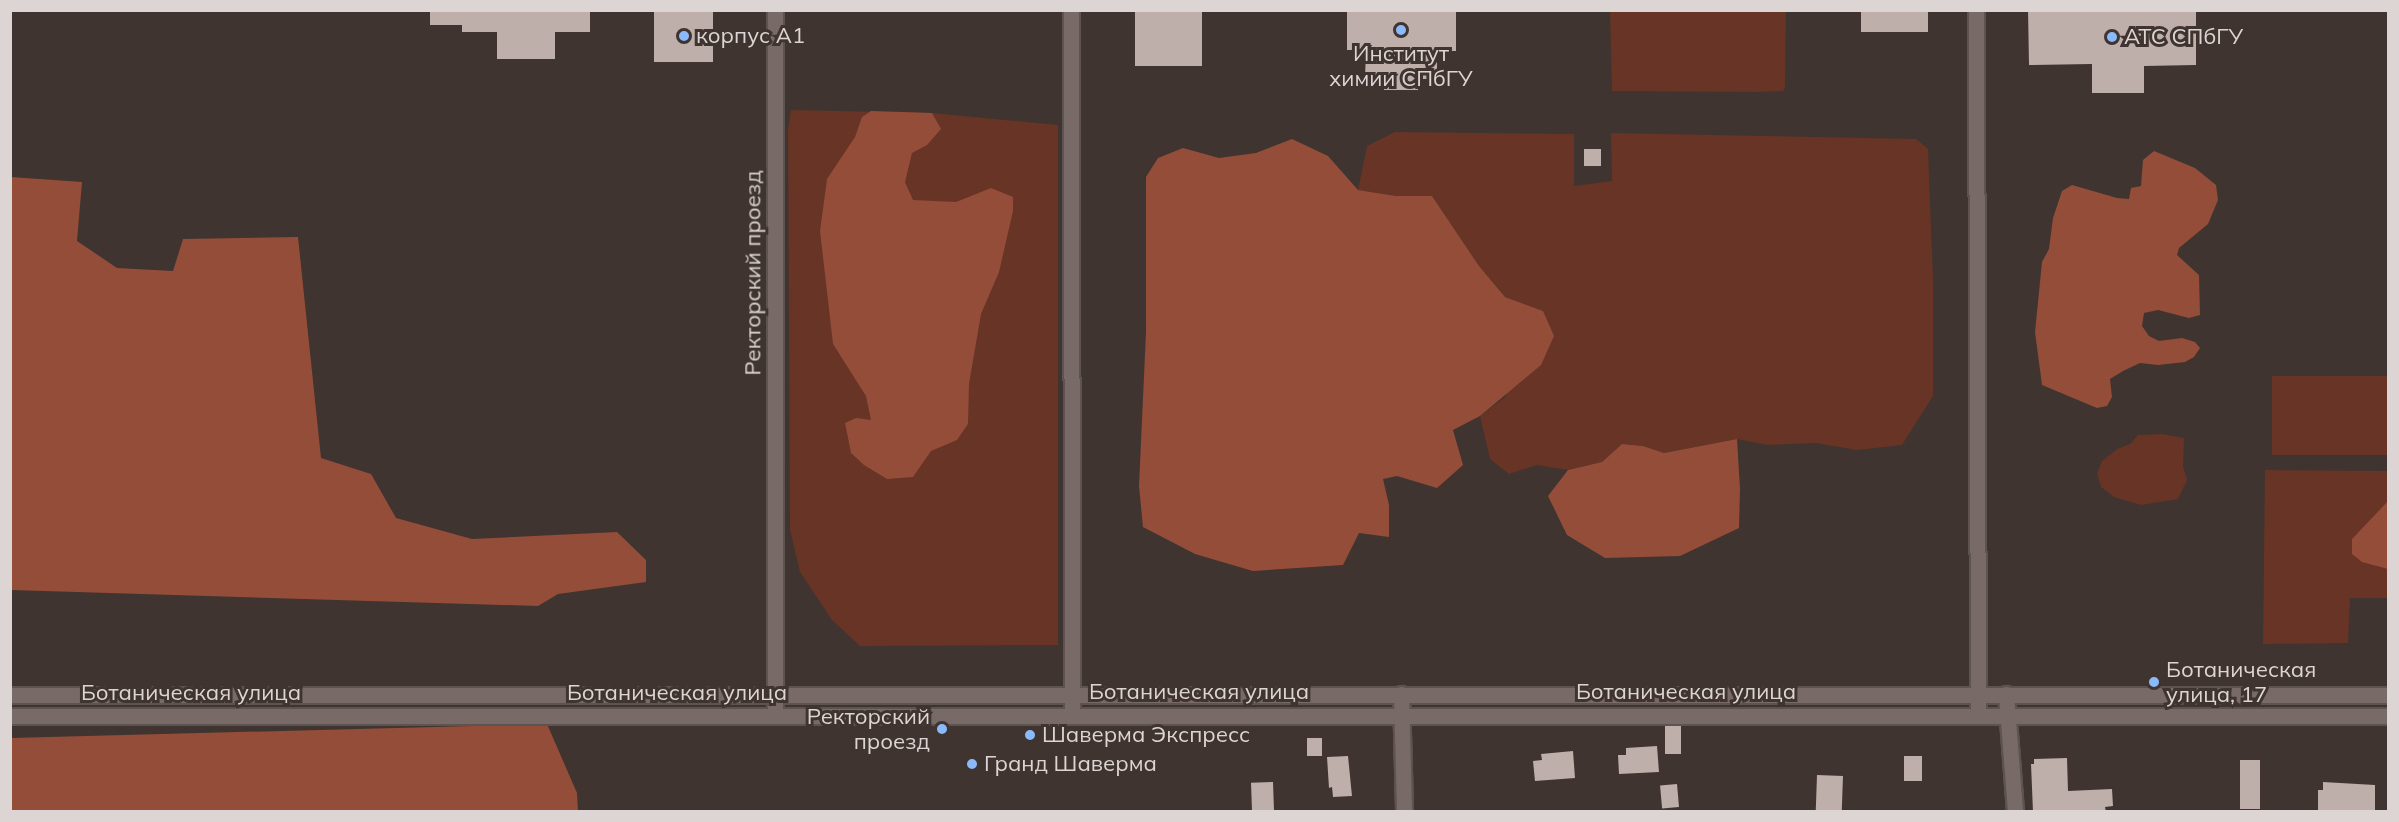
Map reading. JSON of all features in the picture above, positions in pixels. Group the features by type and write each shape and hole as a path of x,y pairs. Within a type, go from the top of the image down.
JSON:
{"street":[{"name":"Ректорский проезд","path":"775,10 776,715"},
{"path":"1071,10 1072,715"},
{"path":"1976,10 1978,715"},
{"name":"Ботаническая улица","path":"10,695 1073,693 2388,695"},
{"path":"1401,694 1404,812"},
{"path":"2006,694 2015,812"},
{"name":"Ботаническая улица","path":"10,716 1401,714 2388,716"}],"shaded area":[{"path":"1610,11 1786,11 1785,87 1783,91 1755,92 1612,91"},
{"path":"791,110 932,113 1058,125 1058,645 860,646 832,620 800,572 790,530 788,129"},
{"path":"871,111 932,113 941,129 927,145 912,153 905,182 913,200 956,202 991,188 1013,197 1013,211 999,272 981,314 969,384 968,424 957,440 931,451 913,477 887,479 864,465 851,453 845,423 856,418 871,420 866,396 833,344 820,231 827,179 855,137 862,117"},
{"path":"1395,132 1574,134 1574,186 1612,181 1611,133 1916,139 1928,149 1933,279 1933,396 1902,445 1857,450 1816,443 1768,445 1737,439 1664,453 1643,446 1622,444 1602,462 1568,470 1537,465 1509,474 1490,459 1480,416 1505,397 1543,311 1505,297 1479,266 1432,196 1396,196 1358,190 1367,146"},
{"path":"1292,139 1328,156 1358,190 1396,196 1432,196 1479,266 1505,297 1543,311 1554,336 1541,365 1480,416 1453,430 1463,465 1437,488 1397,476 1383,479 1389,505 1389,537 1359,533 1343,565 1253,571 1195,554 1143,527 1139,486 1146,332 1146,177 1158,158 1183,148 1219,158 1256,153"},
{"path":"2154,151 2195,168 2216,185 2218,200 2208,224 2179,248 2177,255 2199,275 2200,315 2189,318 2158,310 2144,313 2142,326 2149,336 2159,341 2182,338 2195,342 2200,348 2194,357 2185,362 2158,365 2140,363 2123,371 2110,379 2112,397 2107,406 2097,408 2042,385 2035,332 2042,262 2049,249 2053,218 2062,191 2072,185 2117,198 2129,199 2131,188 2141,186 2143,160"},
{"path":"11,177 82,182 77,241 117,268 173,271 183,239 298,237 321,458 371,474 396,518 472,539 617,532 646,560 646,582 558,594 538,606 11,590"},
{"path":"2272,376 2388,376 2388,455 2272,455"},
{"path":"2162,434 2184,438 2183,466 2187,480 2178,499 2141,505 2114,497 2101,487 2097,474 2102,461 2117,449 2130,444 2138,435"},
{"path":"1737,439 1740,489 1739,528 1680,556 1605,558 1567,535 1548,496 1568,470 1602,462 1622,444 1643,446 1664,453"},
{"path":"2265,470 2388,471 2388,598 2350,598 2348,643 2263,644"},
{"path":"2388,501 2388,569 2362,562 2352,554 2352,539"},
{"path":"547,724 577,793 578,811 11,811 11,738"}],"building":[{"path":"430,10 590,10 590,32 555,32 555,59 497,59 497,32 462,32 462,25 430,25"},
{"name":"корпус А1","path":"654,10 713,10 713,62 654,62"},
{"path":"1135,10 1202,10 1202,66 1135,66"},
{"name":"Институт химии СПбГУ","path":"1347,10 1456,10 1456,51 1437,51 1437,79 1418,79 1418,90 1384,90 1384,78 1365,78 1366,50 1347,50"},
{"path":"1861,10 1928,10 1928,32 1861,32"},
{"name":"АТС СПбГУ","path":"2028,10 2196,10 2196,65 2144,66 2144,93 2092,93 2092,64 2029,65"},
{"path":"1584,149 1601,149 1601,166 1584,166"},
{"path":"1665,726 1681,726 1681,754 1665,754"},
{"path":"1307,738 1322,738 1322,756 1307,756"},
{"path":"1657,746 1659,772 1619,774 1618,755 1626,755 1626,748"},
{"path":"1573,751 1575,778 1535,781 1533,761 1542,760 1541,754"},
{"path":"1348,756 1352,796 1333,797 1332,787 1329,788 1327,757"},
{"path":"1904,756 1922,756 1922,781 1904,781"},
{"path":"2067,758 2068,791 2112,789 2113,806 2105,807 2106,812 2033,812 2031,764 2034,764 2034,759"},
{"path":"2240,760 2260,760 2260,809 2240,809"},
{"path":"1817,775 1843,776 1842,812 1816,812"},
{"path":"1273,782 1274,812 1252,812 1251,783"},
{"path":"2323,782 2375,785 2375,812 2318,812 2318,790 2323,790"},
{"path":"1677,784 1679,807 1662,808 1660,785"}],"place":[{"name":"Институт химии СПбГУ","path":"1401,30"},
{"name":"корпус А1","path":"684,36"},
{"name":"АТС СПбГУ","path":"2112,37"},
{"name":"Ботаническая улица, 17","path":"2154,682"},
{"name":"Ректорский проезд","path":"942,729"},
{"name":"Шаверма Экспресс","path":"1030,735"},
{"name":"Гранд Шаверма","path":"972,764"}]}
